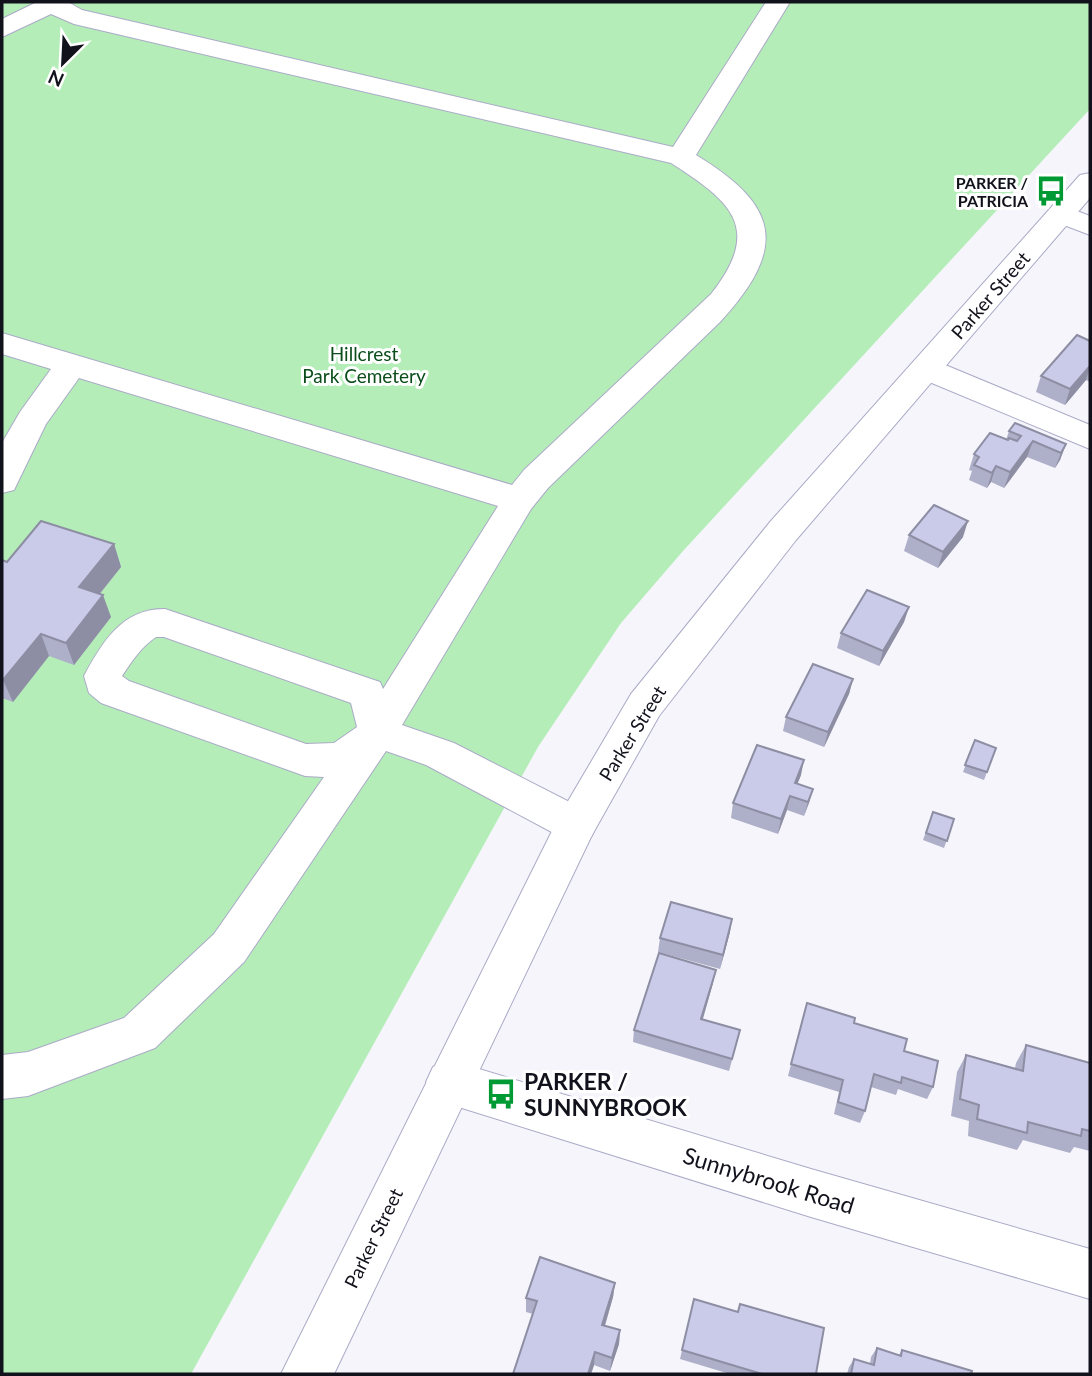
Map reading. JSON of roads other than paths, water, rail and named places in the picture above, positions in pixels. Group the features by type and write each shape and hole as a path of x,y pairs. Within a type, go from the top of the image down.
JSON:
{"main road":[{"path":"681,158 778,2"},
{"path":"2,29 53,3 74,16 681,158 728,188 748,215 752,233 752,247 743,274 721,303 556,459 519,500 377,732 229,948 139,1033 29,1074 2,1077"},
{"name":"Parker Street","path":"307,1374 576,825 645,705 783,531 926,368 1076,220 1090,181"},
{"path":"2,343 519,500"},
{"path":"2,481 14,447 31,417 73,363"},
{"path":"926,368 1090,438"},
{"path":"165,623 366,692 375,714 377,732 358,751 342,759 324,762 305,760 114,692 103,682 103,676 141,626 165,623"},
{"path":"377,732 440,754 576,825"},
{"name":"Sunnybrook Road","path":"449,1082 811,1193 1090,1274"}],"place":[{"name":"PARKER / PATRICIA","path":"1051,191"},
{"name":"PARKER / SUNNYBROOK","path":"501,1094"}],"park label":[{"name":"Hillcrest Park Cemetery","path":"364,364"}]}
